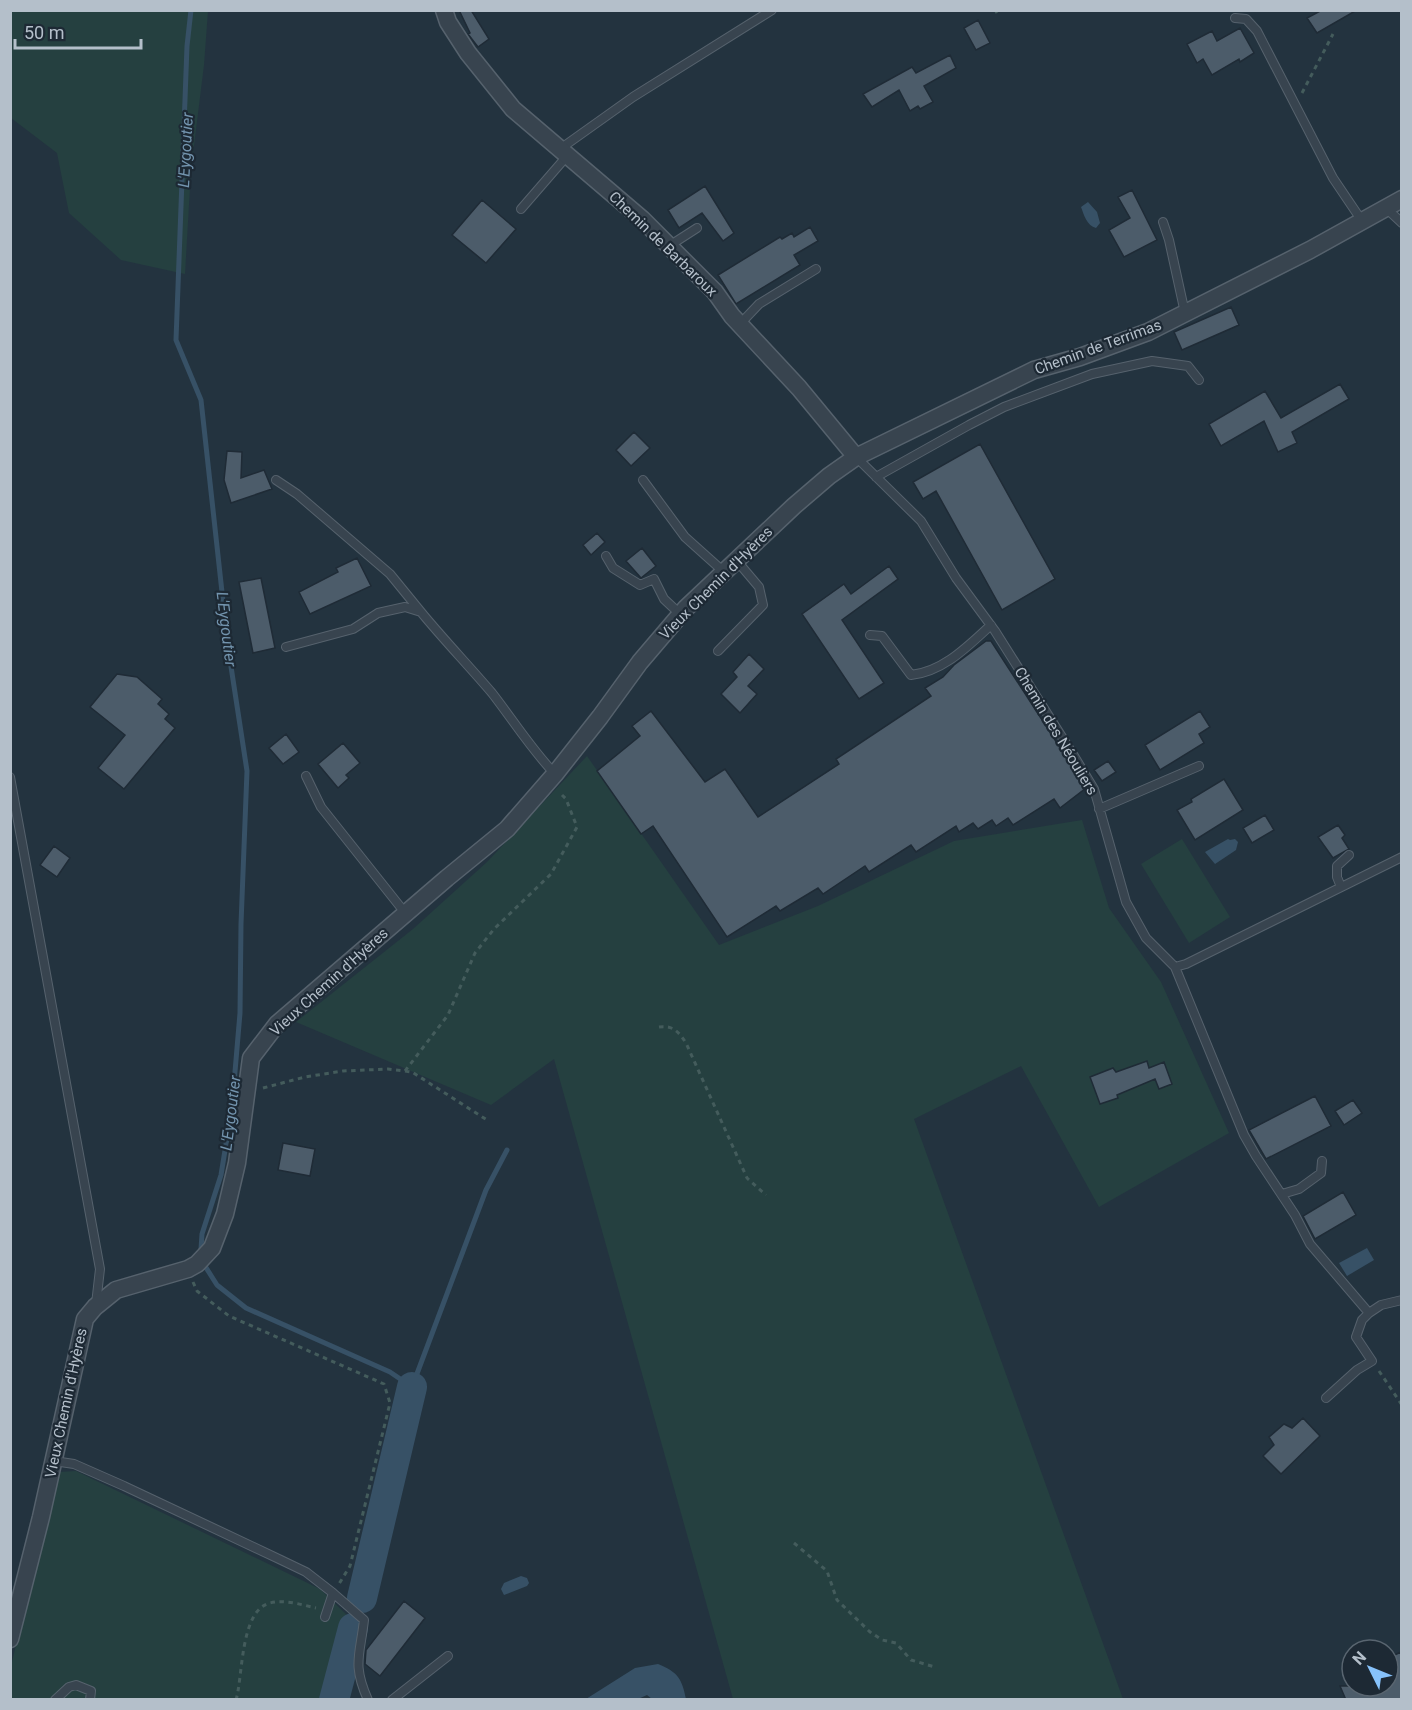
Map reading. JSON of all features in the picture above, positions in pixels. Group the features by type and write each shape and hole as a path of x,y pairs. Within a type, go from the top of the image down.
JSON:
{"street":[{"name":"Chemin de Barbaroux","path":"444,10 448,22 468,53 513,109 642,219 715,292 856,457"},
{"name":"Chemin de Terrimas","path":"856,457 1034,370 1080,357 1139,335 1310,250 1401,199"},
{"name":"Vieux Chemin d'Hyères","path":"10,1639 54,1461 84,1319 116,1290 188,1269 197,1264 212,1248 225,1214 237,1163 251,1058 277,1024 507,829 600,717 640,662 681,615 724,572 829,476 856,457"}],"lane":[{"path":"521,209 563,153 633,97 772,10"},
{"path":"1234,18 1246,19 1257,31 1333,178 1362,221"},
{"path":"1386,208 1401,223"},
{"path":"1163,222 1185,313"},
{"path":"669,246 697,228"},
{"path":"740,324 759,304 816,269"},
{"path":"876,477 969,424 1004,407 1092,374 1152,361 1188,366 1199,380"},
{"name":"Chemin des Néouliers","path":"856,457 921,522 956,578 991,625 1094,789 1126,902 1146,938 1175,968"},
{"path":"276,480 297,494 390,574 490,691 516,724 551,778"},
{"path":"643,480 685,537 724,572"},
{"path":"606,556 613,568 640,585 654,579 664,599 681,615"},
{"path":"718,651 763,605 759,587 737,561"},
{"path":"286,647 353,629 378,613 405,607 421,612"},
{"path":"870,635 882,636 911,675 922,674 946,663 991,625"},
{"path":"1099,809 1199,766"},
{"path":"306,776 321,807 406,914"},
{"path":"10,777 100,1269 95,1307"},
{"path":"1341,887 1337,877 1337,866 1349,855"},
{"path":"1369,1313 1310,1244 1282,1194 1244,1135 1175,968 1401,857"},
{"path":"1282,1194 1299,1189 1321,1173 1322,1161"},
{"path":"1326,1398 1356,1370 1372,1361 1356,1337 1362,1320 1381,1305 1401,1300"},
{"path":"54,1461 74,1464 124,1486 306,1572 364,1620 357,1659 360,1681 368,1700"},
{"path":"326,1614 333,1593"},
{"path":"392,1700 448,1656"},
{"path":"55,1700 69,1687 76,1684 90,1691 90,1700"}],"path":[{"path":"1297,106 1333,34"},
{"path":"405,1071 448,1015 474,953 494,929 551,874 577,827 566,799 551,778"},
{"path":"659,1027 667,1026 679,1032 683,1037 747,1178 766,1195"},
{"path":"247,1091 305,1077 343,1071 388,1069 405,1071 412,1072 487,1120"},
{"path":"188,1269 197,1291 229,1316 384,1384 390,1403 385,1425 350,1566 333,1593"},
{"path":"1372,1361 1401,1405"},
{"path":"794,1543 827,1570 837,1600 870,1632 882,1640 896,1643 910,1660 935,1667"},
{"path":"236,1700 246,1632 258,1613 267,1604 295,1603 326,1614"}],"green space":[{"path":"10,11 208,11 191,170 185,274 121,260 69,213 57,153 11,118"},
{"path":"587,756 719,945 818,906 954,841 1082,820 1109,908 1161,982 1229,1133 1099,1207 1021,1066 914,1119 1123,1699 733,1699 554,1059 491,1105 296,1022 413,929 487,862"},
{"path":"1182,839 1230,917 1189,943 1141,864"},
{"path":"76,1471 320,1589 350,1618 328,1699 11,1700 11,1666 53,1483 60,1472"}],"water":[{"path":"1088,202 1097,212 1100,223 1096,228 1088,223 1081,207"},
{"path":"1228,839 1235,839 1238,842 1236,850 1215,864 1205,852"},
{"path":"1367,1248 1374,1260 1347,1276 1339,1263"},
{"path":"521,1576 527,1578 529,1583 527,1586 504,1595 501,1589 504,1583"},
{"path":"658,1664 675,1673 683,1686 686,1699 652,1699 647,1695 638,1699 586,1699 635,1668"}],"building":[{"path":"459,10 471,10 489,39 478,47 468,34 470,33"},
{"path":"1322,10 1357,10 1317,33 1307,18"},
{"path":"978,20 990,43 976,50 964,28"},
{"path":"1240,28 1254,53 1212,75 1203,59 1197,63 1187,44 1212,31 1217,41"},
{"path":"950,55 956,68 924,86 933,102 920,109 918,106 910,111 899,90 872,107 863,94 912,67 916,73"},
{"path":"705,186 734,233 723,241 702,213 679,228 668,210"},
{"path":"1132,190 1157,240 1124,257 1109,230 1130,218 1118,197"},
{"path":"482,200 516,229 486,263 452,235"},
{"path":"810,227 818,241 794,255 800,265 736,304 718,275 780,237 782,239 792,233 794,237"},
{"path":"1231,307 1239,325 1182,350 1174,332"},
{"path":"1340,384 1349,399 1292,432 1297,443 1278,452 1264,421 1221,446 1209,424 1265,391 1281,418"},
{"path":"634,432 650,448 631,466 616,450"},
{"path":"980,444 1055,579 1002,610 936,491 923,499 913,482"},
{"path":"227,451 242,452 241,478 264,470 272,489 231,503 224,480"},
{"path":"597,533 605,542 591,555 583,545"},
{"path":"642,548 656,566 641,578 626,561"},
{"path":"357,558 371,586 310,614 299,592 338,572 336,568"},
{"path":"889,566 898,579 842,620 884,683 859,699 802,614 844,584 851,594"},
{"path":"261,578 275,648 253,653 239,582"},
{"path":"986,641 991,641 1086,788 1060,808 1054,799 1013,825 1008,818 996,826 992,820 978,829 973,823 959,832 956,826 916,852 911,845 869,872 865,866 823,894 818,888 780,911 776,906 727,937 653,826 641,834 597,771 640,736 632,726 651,711 705,782 725,769 758,817 839,764 836,759 931,696 925,688 943,677 954,665"},
{"path":"749,654 764,669 748,686 757,694 740,713 721,694 737,677 733,672"},
{"path":"117,674 137,677 162,699 158,704 169,714 165,719 175,728 124,789 98,768 125,735 90,707"},
{"path":"1200,711 1210,727 1199,734 1204,743 1160,770 1145,745"},
{"path":"286,734 299,752 283,764 269,748"},
{"path":"343,743 360,763 346,775 349,778 338,788 318,764"},
{"path":"1108,761 1116,772 1102,781 1094,770"},
{"path":"1224,779 1243,810 1195,840 1177,810"},
{"path":"1265,815 1274,830 1252,843 1243,828"},
{"path":"1338,825 1345,835 1342,838 1349,849 1333,858 1318,837"},
{"path":"54,846 70,858 57,877 40,865"},
{"path":"1147,1061 1149,1068 1164,1062 1172,1084 1159,1089 1155,1079 1117,1095 1118,1098 1100,1104 1090,1077 1113,1068 1116,1072"},
{"path":"1315,1096 1331,1126 1266,1159 1249,1130"},
{"path":"1353,1100 1362,1113 1344,1125 1335,1111"},
{"path":"283,1143 315,1149 310,1176 278,1170"},
{"path":"1343,1192 1356,1215 1315,1239 1303,1216"},
{"path":"1303,1418 1320,1436 1281,1474 1263,1456 1274,1445 1269,1437 1284,1424 1292,1428"},
{"path":"404,1601 425,1618 380,1676 365,1664 366,1650"},
{"path":"1400,1652 1401,1700 1346,1700 1345,1698 1400,1698"}],"waterway":[{"name":"L'Eygoutier","path":"191,10 187,46 176,340 201,400 228,647 247,771 240,1013 232,1107 221,1175 202,1234 201,1249"},
{"path":"205,1266 217,1285 246,1308 390,1372 412,1387 486,1190 507,1150"},
{"name":"L'Eygoutier","path":"362,1598 412,1387"},
{"name":"L'Eygoutier","path":"334,1700 353,1628"}]}
